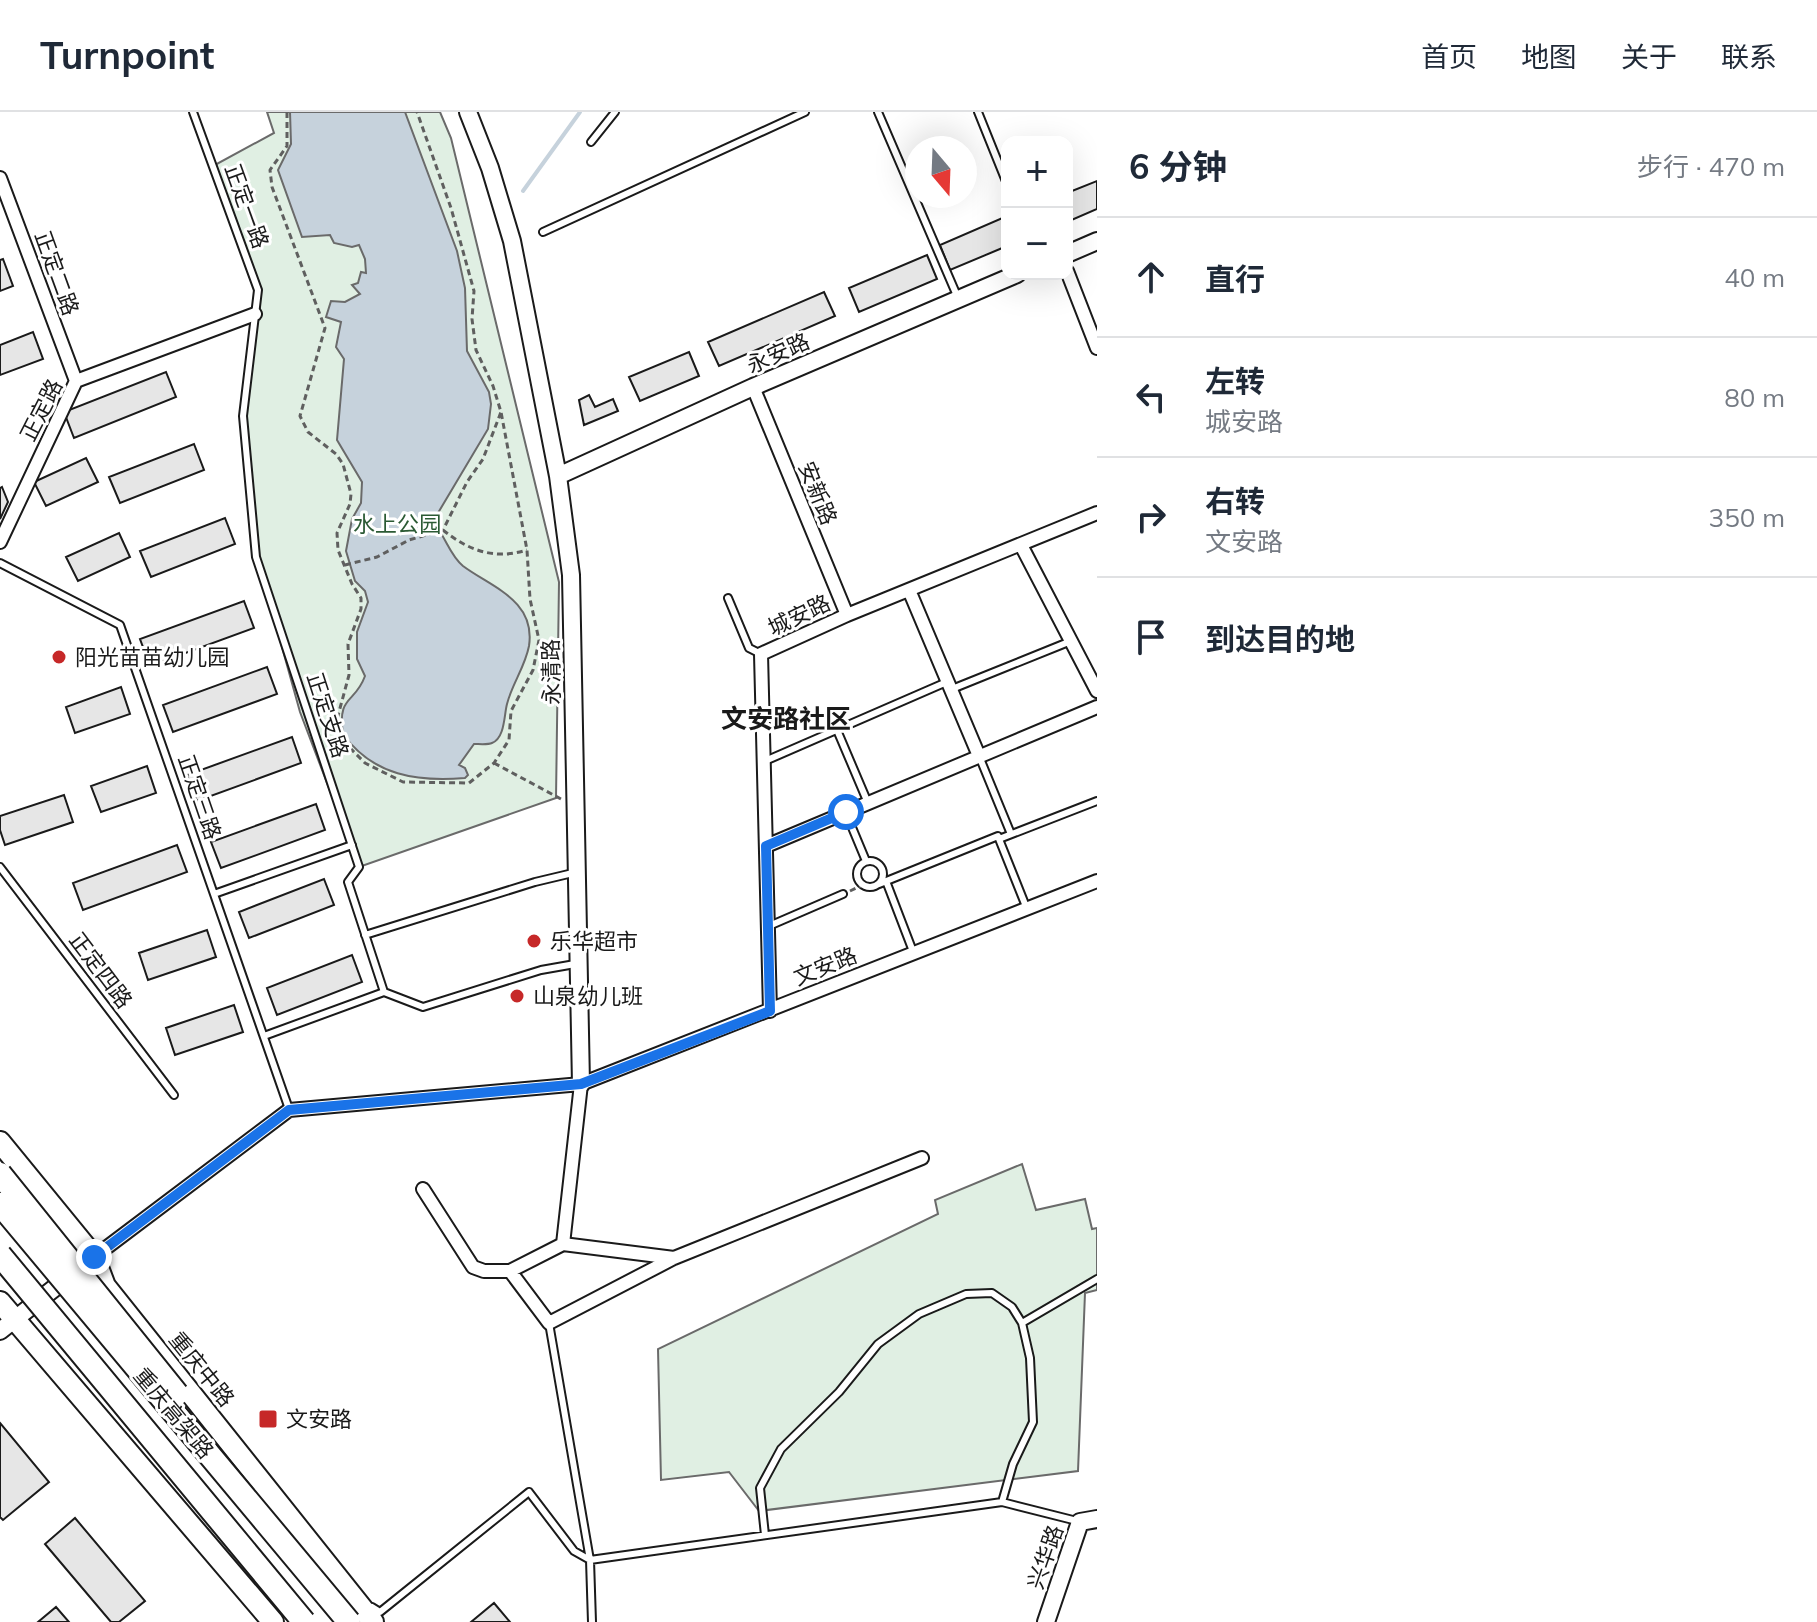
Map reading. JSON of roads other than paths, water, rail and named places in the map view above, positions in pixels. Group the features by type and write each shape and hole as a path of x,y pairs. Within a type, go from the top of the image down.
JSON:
{"highway":[{"path":"0,1174 215,1442 294,1557"},
{"name":"重庆高架路","path":"0,1204 349,1622"},
{"name":"重庆高架路","path":"0,1255 304,1622"},
{"path":"0,1277 164,1476 265,1575"}],"main road":[{"name":"重庆中路","path":"0,1142 94,1257 105,1286 373,1622"},
{"path":"0,1302 8,1325 273,1622"}],"street":[{"name":"永清路","path":"468,112 490,168 512,241 558,476 571,575 581,1084 563,1244"},
{"name":"正定二路","path":"0,178 76,381"},
{"path":"1073,251 1097,241"},
{"name":"永安路","path":"558,476 753,387 1002,280"},
{"path":"1071,280 1097,348"},
{"name":"正定路","path":"0,542 76,381 255,314"},
{"name":"安新路","path":"753,387 847,615"},
{"name":"城安路","path":"770,1011 761,654 847,615 1097,513"},
{"path":"1021,545 1097,691"},
{"path":"909,590 979,756"},
{"path":"766,846 1097,707"},
{"name":"文安路","path":"289,1110 581,1084 1097,881"},
{"path":"8,1325 289,1110"},
{"path":"510,1271 549,1323 674,1258 922,1158"},
{"path":"423,1189 473,1267 484,1271 510,1271 563,1244 674,1258"},
{"name":"兴华路","path":"1046,1622 1089,1520"}],"lane":[{"name":"正定一路","path":"193,112 258,290 255,314"},
{"path":"591,142 615,112"},
{"path":"543,232 805,112"},
{"path":"878,112 958,298"},
{"path":"978,112 1001,169"},
{"name":"正定支路","path":"255,314 243,416 256,557 359,867 348,882 384,992"},
{"name":"正定三路","path":"0,563 120,625 289,1110"},
{"path":"728,598 749,648 761,654"},
{"path":"763,762 837,730 1071,641"},
{"path":"837,730 868,803"},
{"path":"979,756 1011,834"},
{"path":"999,839 1097,801"},
{"path":"846,812 866,861"},
{"path":"866,861 857,870 860,882 867,887 998,836 1027,909"},
{"path":"214,894 352,845"},
{"path":"866,861 875,862 882,868 882,882 914,954"},
{"name":"正定四路","path":"0,867 174,1095"},
{"path":"365,935 577,872"},
{"path":"767,926 843,894"},
{"path":"264,1036 384,992 423,1007 541,970 579,963"},
{"path":"1022,1323 1097,1279"},
{"path":"765,1535 759,1495 770,1465 781,1449 839,1392 878,1344 919,1314 966,1294 992,1293 1012,1307 1022,1323 1030,1358 1033,1422 1013,1464 1002,1502"},
{"path":"549,1323 590,1560 592,1622"},
{"path":"349,1591 380,1612 529,1492 574,1551 590,1560 1002,1502 1089,1520"}],"waterway":[{"path":"523,191 580,112"}],"place":[{"name":"阳光苗苗幼儿园","path":"59,657"},
{"name":"乐华超市","path":"534,941"},
{"name":"山泉幼儿班","path":"517,996"},
{"name":"文安路","path":"268,1419"}],"district":[{"name":"文安路社区","path":"786,719"}],"park label":[{"name":"水上公园","path":"397,524"}]}
